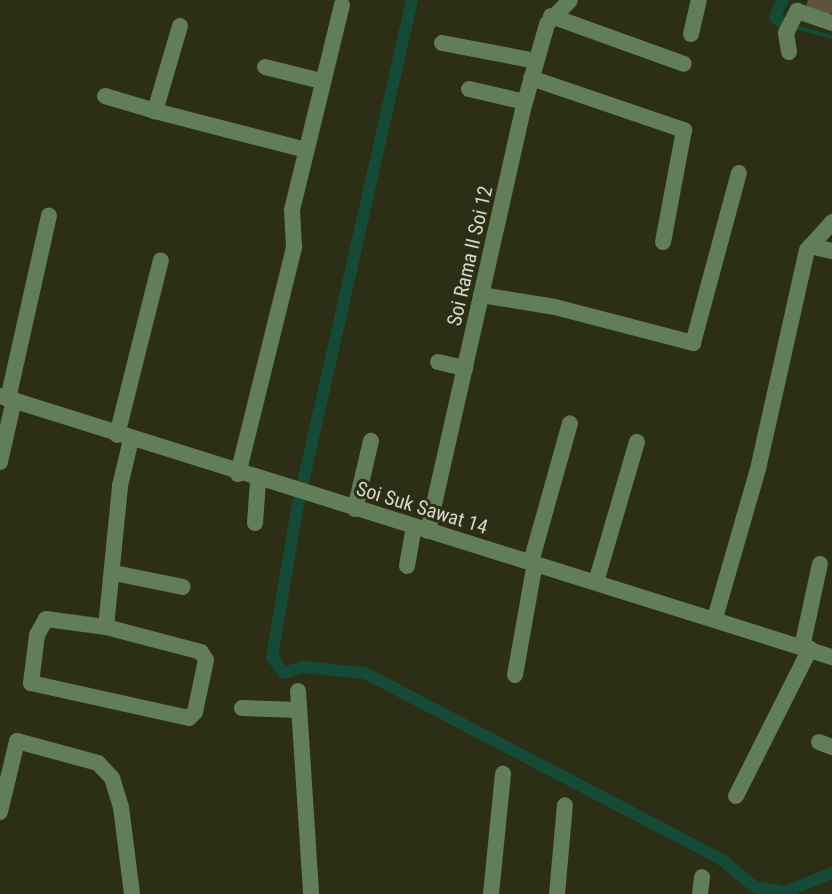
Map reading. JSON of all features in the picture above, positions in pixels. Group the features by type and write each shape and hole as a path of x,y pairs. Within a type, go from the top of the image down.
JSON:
{"street":[{"path":"551,16 570,0"},
{"path":"691,34 699,0"},
{"path":"238,474 294,247 292,210 342,5"},
{"path":"551,16 684,64"},
{"name":"Soi Rama II Soi 12","path":"407,566 421,529 465,368 525,102 551,16"},
{"path":"789,52 795,16 832,23"},
{"path":"155,111 180,26"},
{"path":"442,43 536,61"},
{"path":"265,67 321,81"},
{"path":"531,78 684,130 663,242"},
{"path":"469,89 525,102"},
{"path":"105,96 306,150"},
{"path":"481,295 555,307 693,343 739,173"},
{"path":"0,462 7,398 49,216"},
{"path":"715,618 758,469 810,246 832,222"},
{"path":"810,246 832,251"},
{"path":"106,627 114,573 124,437 161,260"},
{"path":"438,362 465,368"},
{"name":"Soi Suk Sawat 14","path":"7,398 258,481 715,618 832,657"},
{"path":"515,675 533,563 570,423"},
{"path":"355,509 371,441"},
{"path":"596,582 637,442"},
{"path":"255,523 258,481"},
{"path":"736,796 806,648 820,564"},
{"path":"114,573 183,587"},
{"path":"46,619 106,627 205,655 195,712 189,718 28,680 46,619"},
{"path":"298,691 311,894"},
{"path":"242,708 299,710"},
{"path":"0,812 17,741 98,763 112,778 121,807 132,894"},
{"path":"491,894 503,774"},
{"path":"557,894 565,805"}],"building":[{"path":"808,0 832,0 832,13 822,16 805,10"}],"waterway":[{"path":"412,0 297,509 272,657 284,673 302,667 365,673 722,860 755,887 779,891"},
{"path":"781,22 775,17 783,0"},
{"path":"795,27 832,37"},
{"path":"780,894 832,873"}]}
